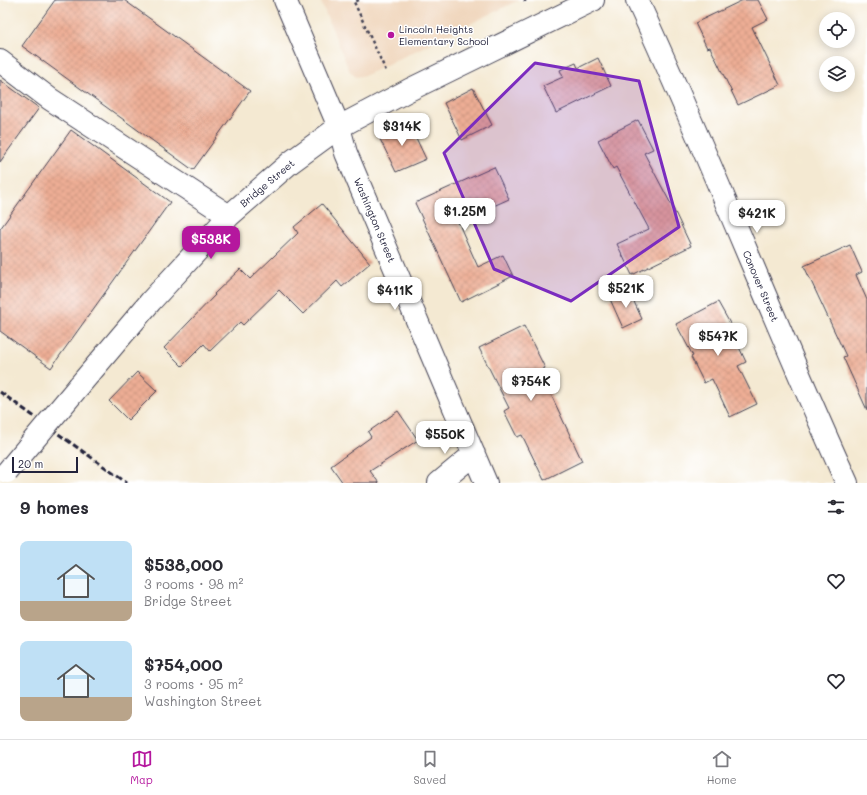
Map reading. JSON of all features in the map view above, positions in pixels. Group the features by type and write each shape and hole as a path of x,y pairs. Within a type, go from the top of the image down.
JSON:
{"street":[{"name":"Washington Street","path":"285,0 339,127 346,153 486,483"},
{"name":"Bridge Street","path":"3,476 151,301 229,216 291,162 339,127 409,90 593,0"},
{"name":"Conover Street","path":"637,0 670,72 807,395 847,483"},
{"path":"0,61 50,99 229,216"},
{"path":"439,483 474,454"}],"path":[{"path":"358,0 354,2 386,71"}],"highlighted area":[{"path":"535,63 639,81 679,227 571,301 494,269 444,153"}],"shaded area":[{"name":"Lincoln Heights Elementary School","path":"320,0 519,0 366,75 356,77 349,70"}],"building":[{"path":"55,0 124,0 250,91 193,170 22,46"},
{"path":"743,0 758,0 768,19 752,27 780,85 738,105 710,47 707,48 695,23"},
{"path":"598,58 611,86 556,113 543,86 563,77 560,70 576,63 578,68"},
{"path":"0,80 39,108 0,162"},
{"path":"473,88 492,125 462,140 444,103"},
{"path":"638,120 653,149 644,153 691,246 632,275 617,244 649,229 616,167 613,169 598,140"},
{"path":"408,121 426,159 396,172 378,135"},
{"path":"71,130 170,202 51,368 0,331 0,229"},
{"path":"494,167 509,199 458,222 478,267 503,255 513,276 461,302 415,203"},
{"path":"322,204 370,263 342,287 337,281 303,314 279,290 243,325 240,322 210,351 204,344 182,366 164,348 215,295 214,294 240,269 250,279 298,233 294,227"},
{"path":"850,245 862,272 856,275 867,300 867,410 843,357 846,356 804,266"},
{"path":"629,291 642,319 623,328 610,299"},
{"path":"718,302 732,327 730,328 746,362 738,366 757,404 730,417 712,379 704,383 691,357 693,356 676,324"},
{"path":"524,326 545,368 540,371 582,461 544,480 522,435 517,437 504,411 509,408 479,348"},
{"path":"137,372 157,391 128,420 109,401"},
{"path":"398,411 418,440 370,471 379,483 343,483 331,466 371,437 368,432"}],"railway":[{"path":"0,392 127,483"}],"place":[{"name":"Lincoln Heights Elementary School","path":"391,35"}]}
